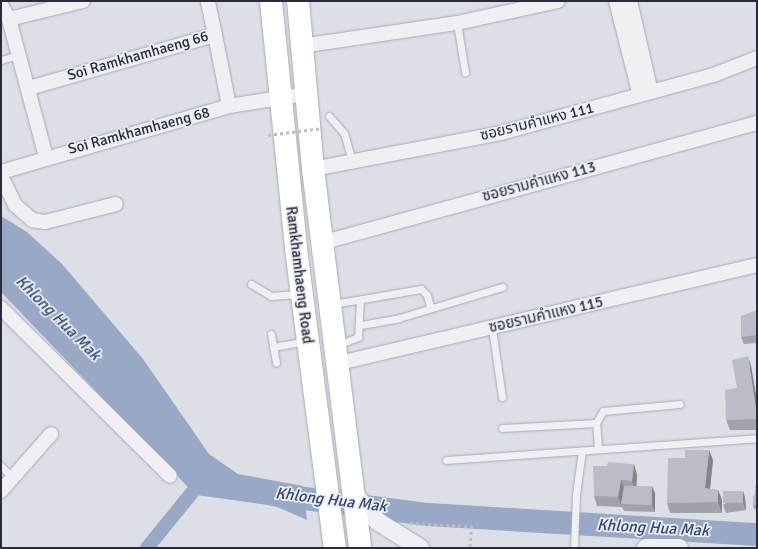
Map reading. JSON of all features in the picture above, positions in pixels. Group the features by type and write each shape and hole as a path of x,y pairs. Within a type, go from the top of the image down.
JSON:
{"main road":[{"name":"Ramkhamhaeng Road","path":"271,1 279,99 301,294 335,548"},
{"name":"Ramkhamhaeng Road","path":"298,1 312,169 334,355 360,548"}],"street":[{"path":"9,18 83,1"},
{"name":"Soi Ramkhamhaeng 66","path":"29,88 215,35 208,1"},
{"path":"301,46 457,23 558,1"},
{"path":"616,1 638,88"},
{"path":"630,1 652,92"},
{"path":"1,5 9,18 18,55 29,88 46,157"},
{"path":"215,35 229,106"},
{"name":"ซอยรามคำแหง 111","path":"312,169 501,133 652,92 757,58"},
{"name":"Soi Ramkhamhaeng 68","path":"1,172 46,157 229,106 306,94"},
{"name":"ซอยรามคำแหง 113","path":"321,243 757,123"},
{"path":"1,176 15,205 32,220 45,222 116,204"},
{"name":"ซอยรามคำแหง 115","path":"334,355 492,328 757,265"},
{"path":"1,308 170,476"},
{"path":"1,491 51,434"},
{"path":"352,492 377,521 400,529 420,548"},
{"path":"646,548 679,548"}],"lane":[{"path":"457,23 465,72"},
{"path":"1,60 18,55"},
{"path":"329,116 344,133 352,161"},
{"path":"251,284 271,296 301,294"},
{"path":"361,325 399,318 430,306 502,286"},
{"path":"328,305 421,290 427,295 430,306"},
{"path":"334,355 352,342 361,325 360,300"},
{"path":"492,328 502,397"},
{"path":"271,334 276,363"},
{"path":"273,348 307,340"},
{"path":"598,449 596,423 603,411 680,404"},
{"path":"502,428 596,423"},
{"path":"446,460 757,438"},
{"path":"574,548 576,538 576,494 582,450"},
{"path":"1,466 12,477"}],"path":[{"path":"268,135 323,128"},
{"path":"400,529 472,526 470,548"}],"water":[{"path":"1,216 27,232 62,264 143,359 209,454 238,474 303,486 307,520 275,506 196,495 1,292"}],"building":[{"path":"757,310 756,346 756,335 741,337 741,316"},
{"path":"748,356 757,419 726,420 725,390 737,388 732,360"},
{"path":"685,450 709,450 705,488 718,490 718,502 667,503 668,458 685,458"},
{"path":"608,462 634,464 632,481 621,480 618,497 594,496 593,466 607,466"},
{"path":"755,485 757,485 757,494 755,494"},
{"path":"624,486 652,486 652,505 621,504"},
{"path":"723,491 743,491 743,503 723,503"},
{"path":"753,495 757,495 757,499 753,499"},
{"path":"753,500 757,500 757,505 753,505"}],"waterway":[{"path":"147,548 203,479"},
{"name":"Khlong Hua Mak","path":"273,494 428,514 757,534"}]}
